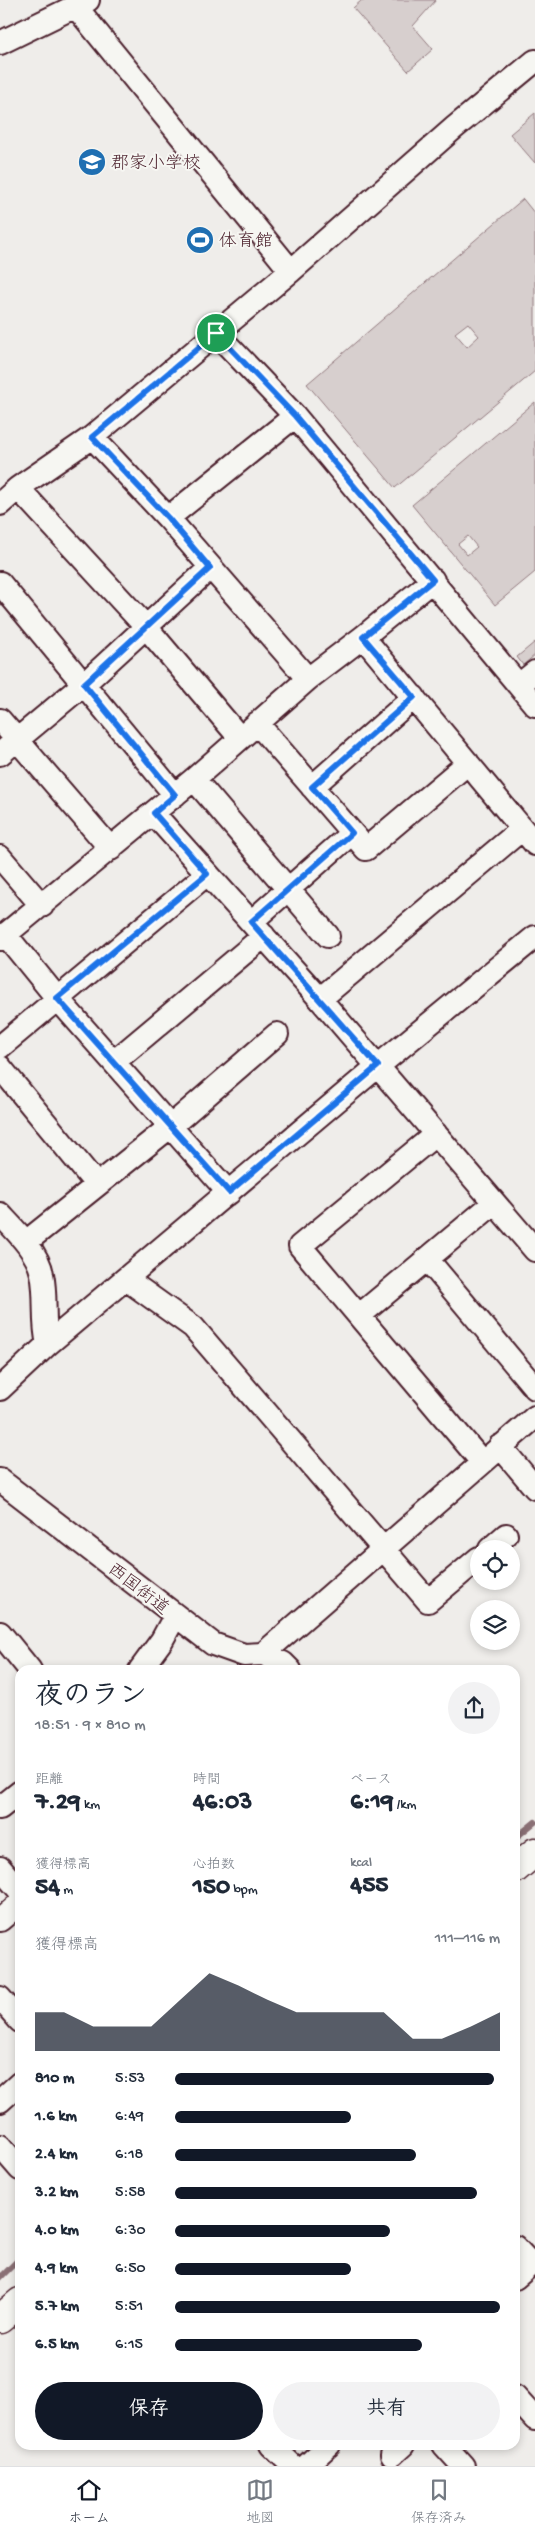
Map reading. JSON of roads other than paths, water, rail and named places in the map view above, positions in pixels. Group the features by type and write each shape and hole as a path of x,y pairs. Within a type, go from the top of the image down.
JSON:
{"main road":[{"path":"0,2319 15,2306"}],"street":[{"path":"0,44 80,2 291,271"},
{"path":"0,504 18,488 92,437 291,271 454,128 535,61"},
{"path":"216,333 295,416 433,580 527,678 535,704"},
{"path":"168,518 295,416"},
{"path":"92,437 168,518 308,679"},
{"path":"18,488 146,627 240,738"},
{"path":"0,754 84,684 210,568"},
{"path":"229,1192 3,936 154,813 308,679 433,580"},
{"path":"0,583 175,795"},
{"path":"320,999 528,836 363,637"},
{"path":"312,787 414,697"},
{"path":"0,720 111,849"},
{"path":"257,723 366,849 468,763"},
{"path":"194,779 328,936"},
{"path":"154,813 320,999 535,1250"},
{"path":"115,1061 257,929 290,890 352,833"},
{"path":"0,857 42,906"},
{"path":"0,1047 207,874"},
{"path":"0,1389 48,1344 378,1066 535,937"},
{"path":"26,1242 96,1184 171,1126 277,1034"},
{"path":"0,1067 96,1184"},
{"path":"436,1134 300,1246 482,1462"},
{"path":"360,1315 494,1203"},
{"path":"0,1214 26,1242 42,1273 43,1326 48,1344"},
{"path":"427,1259 535,1388"},
{"path":"126,1279 193,1327 428,1601 470,1566"},
{"path":"263,1654 535,1417"},
{"path":"500,1446 535,1488"},
{"name":"西国街道","path":"0,1480 213,1644 244,1655 263,1654 285,1665"},
{"path":"144,1665 162,1640 175,1616"},
{"path":"4,1648 24,1665"},
{"path":"0,1808 15,1796"},
{"path":"0,1868 15,1885"},
{"path":"0,1920 15,1907"},
{"path":"0,1998 15,2015"},
{"path":"0,2101 15,2088"},
{"path":"0,2146 15,2162"},
{"path":"520,2256 527,2268"},
{"path":"520,2402 535,2419"},
{"path":"276,2450 293,2466"},
{"path":"306,2466 324,2450"},
{"path":"449,2450 464,2466"}],"waterway":[{"path":"520,1834 535,1822"},
{"path":"0,2278 15,2263"}],"place":[{"name":"郡家小学校","path":"92,162"},
{"name":"体育館","path":"200,240"}]}
